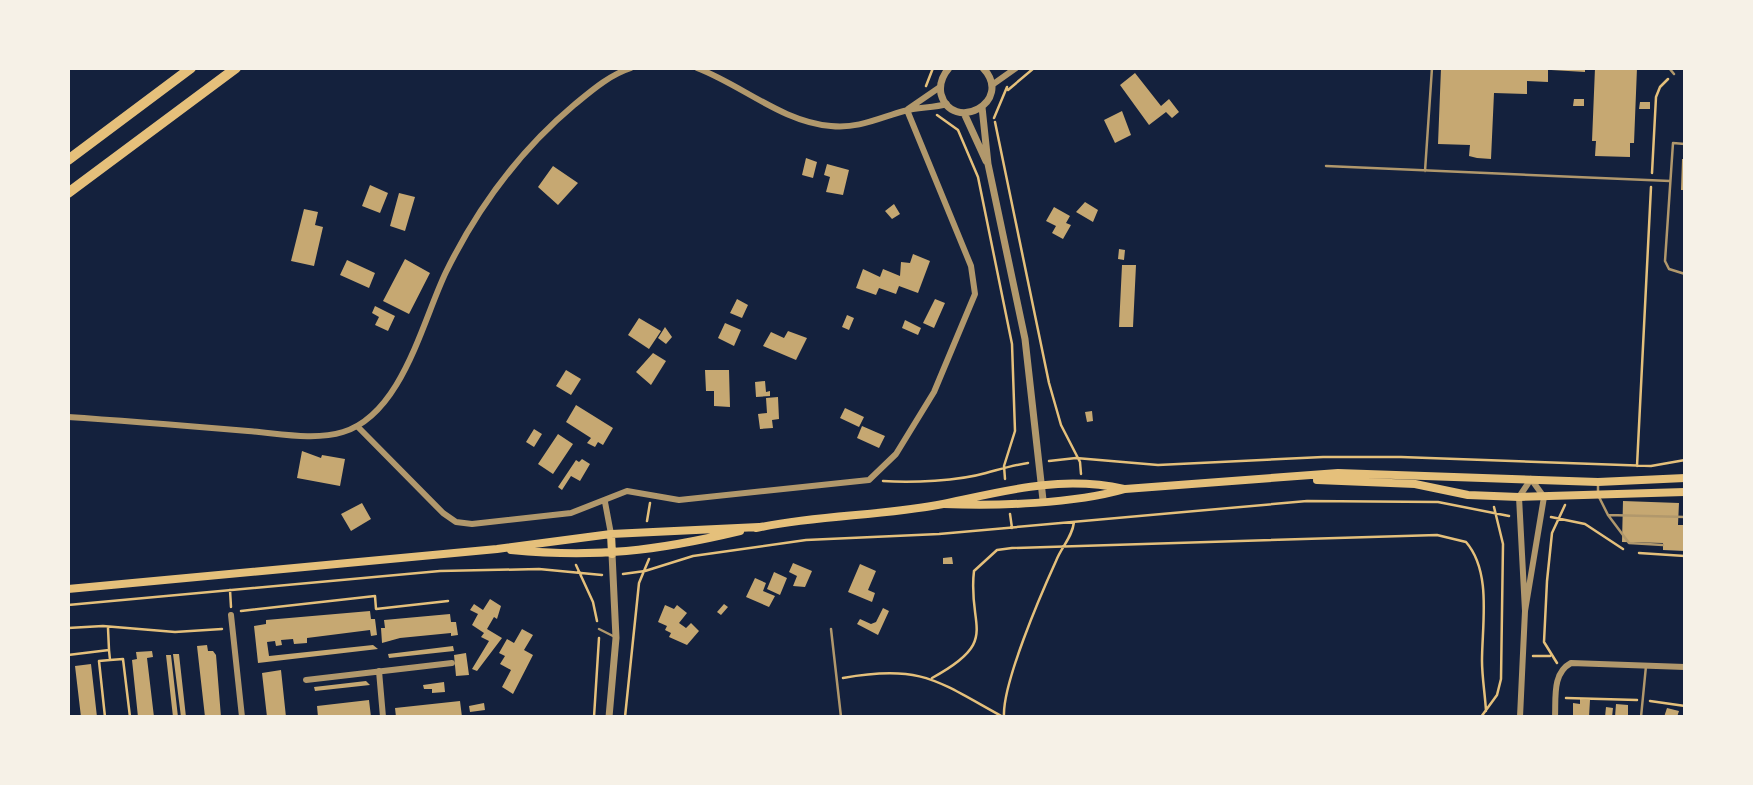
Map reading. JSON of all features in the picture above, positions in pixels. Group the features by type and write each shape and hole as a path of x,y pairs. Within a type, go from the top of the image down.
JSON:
{"highway":[{"path":"68,159 191,68"},
{"path":"68,193 236,68"}],"main road":[{"path":"944,504 1009,504 1107,494 1125,489 1351,473 1598,482 1685,478"},
{"path":"1289,478 1415,484 1468,495 1519,497 1685,492"},
{"path":"497,549 574,554 649,551 760,527 944,504 1007,489 1093,482 1125,489"},
{"path":"68,589 497,549 611,534 760,527"},
{"path":"611,534 612,554"}],"street":[{"path":"68,417 297,435 340,433 358,426 387,398 404,373 452,261 477,214 513,163 548,127 596,87 631,68"},
{"path":"697,68 779,110 820,124 864,125 907,110 947,104 964,113 988,164"},
{"path":"907,110 940,87 949,68"},
{"path":"992,85 1016,68"},
{"path":"964,113 982,107 988,101 992,85 985,69"},
{"path":"940,87 947,104"},
{"path":"982,107 988,164 1018,301 1043,500"},
{"path":"358,426 456,522 472,524 571,513 605,502 627,491 679,500 869,480 897,454 929,401 973,302 977,285 907,110"},
{"path":"1520,717 1525,611 1519,497 1531,479 1544,497 1525,611"},
{"path":"605,502 611,534"},
{"path":"609,717 616,638 612,554"},
{"path":"231,613 242,717"},
{"path":"306,680 452,663"},
{"path":"1555,717 1558,677 1562,668 1571,663 1685,667"},
{"path":"379,671 383,717"}],"lane":[{"path":"1425,171 1432,68"},
{"path":"1669,68 1674,74"},
{"path":"1685,144 1672,143 1665,261 1669,269 1685,274"},
{"path":"1326,166 1670,181"},
{"path":"1598,482 1598,495 1629,543 1663,545"},
{"path":"1608,514 1685,517"},
{"path":"599,629 616,638"},
{"path":"831,629 841,717"},
{"path":"1642,717 1646,666"}],"path":[{"path":"1008,90 1034,68"},
{"path":"1637,466 1657,93 1674,74"},
{"path":"994,118 1049,383 1061,425 1076,458"},
{"path":"958,130 978,177 1012,344 1015,431 1004,466 1007,489"},
{"path":"869,480 902,482 986,473 1004,466 1076,458 1158,465 1323,457 1637,466 1659,466 1685,460"},
{"path":"648,531 652,495"},
{"path":"68,605 440,572 539,569 579,575 613,575 645,571 693,556 806,540 1012,528 1307,501 1438,502 1496,516 1520,516"},
{"path":"1009,504 1012,528"},
{"path":"1481,717 1497,695 1501,679 1503,556 1496,516"},
{"path":"1540,517 1585,524 1617,547 1629,551 1685,556"},
{"path":"1559,518 1550,544 1544,642 1550,656 1562,668"},
{"path":"836,678 918,673 1004,717 1009,684 1040,599 1072,535 1073,522"},
{"path":"932,678 960,661 976,639 978,624 972,583 974,571 985,558 997,550 1065,545 1437,535 1461,539 1472,549 1483,586 1482,665 1486,711"},
{"path":"625,717 639,583 650,561 649,551"},
{"path":"574,554 579,575 593,602 599,629 594,717"},
{"path":"230,590 231,613 375,596 376,609 449,601"},
{"path":"68,628 108,626 175,632 223,629 222,617"},
{"path":"108,626 110,660"},
{"path":"68,654 109,650"},
{"path":"105,717 99,661 124,659 130,717"},
{"path":"1556,698 1665,701 1685,706"}],"building":[{"path":"1441,68 1548,68 1548,82 1527,81 1527,94 1494,93 1491,159 1477,158 1469,156 1470,145 1438,144"},
{"path":"1585,68 1585,72 1551,70"},
{"path":"1595,68 1637,68 1634,143 1630,143 1630,157 1595,156 1596,141 1592,141"},
{"path":"1135,73 1161,106 1169,99 1179,112 1172,118 1166,112 1149,125 1120,85"},
{"path":"1574,99 1584,99 1584,106 1573,106"},
{"path":"1640,102 1650,102 1650,109 1639,109"},
{"path":"1122,111 1131,135 1115,143 1104,120"},
{"path":"806,158 817,162 813,178 802,175"},
{"path":"1682,159 1685,159 1685,190 1681,190"},
{"path":"827,164 849,170 843,195 826,192 830,177 824,175"},
{"path":"553,166 578,183 558,205 538,187"},
{"path":"370,185 388,193 380,213 362,206"},
{"path":"399,193 415,197 405,231 390,226"},
{"path":"1085,202 1098,210 1093,222 1076,212"},
{"path":"894,204 900,214 892,219 885,211"},
{"path":"1054,207 1070,216 1066,223 1071,225 1063,239 1052,233 1056,226 1046,221"},
{"path":"304,209 318,212 315,225 323,227 314,266 291,261"},
{"path":"1119,249 1125,250 1124,260 1118,259"},
{"path":"913,254 930,261 918,293 899,286 896,294 879,288 876,295 856,288 863,269 880,277 883,269 900,276 901,262 910,263"},
{"path":"405,259 430,273 409,314 383,301"},
{"path":"347,260 375,273 369,288 340,275"},
{"path":"1122,265 1136,265 1133,327 1119,327"},
{"path":"737,299 748,305 742,318 730,313"},
{"path":"935,299 945,303 934,328 923,323"},
{"path":"375,306 395,316 388,331 375,325 379,317 372,313"},
{"path":"847,315 854,318 849,330 842,327"},
{"path":"639,318 661,331 649,349 628,335"},
{"path":"905,320 921,328 918,335 902,328"},
{"path":"725,323 741,330 734,346 718,338"},
{"path":"665,327 672,337 666,344 658,338"},
{"path":"788,331 807,338 796,360 763,346 771,332 784,338"},
{"path":"653,353 666,361 651,385 636,372"},
{"path":"566,370 581,379 571,395 556,386"},
{"path":"705,370 729,370 730,407 714,406 714,391 706,391"},
{"path":"765,381 766,392 770,391 770,396 756,397 755,382"},
{"path":"778,397 779,419 772,420 773,428 760,429 758,414 767,413 766,398"},
{"path":"576,405 613,428 603,445 598,442 595,447 587,443 591,438 566,422"},
{"path":"845,408 864,417 859,427 840,418"},
{"path":"1092,411 1093,421 1087,422 1085,412"},
{"path":"862,426 885,436 879,448 857,438"},
{"path":"534,429 542,434 534,447 526,442"},
{"path":"558,434 573,444 553,474 538,464"},
{"path":"302,451 321,458 322,455 345,459 340,486 297,478"},
{"path":"582,459 590,464 580,481 571,476 562,490 558,487 576,460 579,462"},
{"path":"1623,501 1679,503 1678,525 1685,525 1685,551 1663,550 1663,543 1622,542"},
{"path":"362,503 371,519 351,531 341,514"},
{"path":"952,557 953,564 943,564 943,558"},
{"path":"793,563 812,571 805,587 793,586 797,576 789,572"},
{"path":"860,564 876,571 868,590 875,593 872,602 848,592"},
{"path":"774,572 787,578 780,595 767,589"},
{"path":"755,578 766,583 763,591 775,596 769,607 746,597"},
{"path":"490,599 501,606 497,619 494,617 487,629 502,638 477,671 472,669 489,641 481,637 484,633 472,625 478,614 470,610 474,604 483,610"},
{"path":"724,604 728,607 721,615 717,612"},
{"path":"665,605 674,609 677,605 687,613 679,623 686,628 691,623 699,631 687,645 669,637 671,633 665,630 667,626 658,622"},
{"path":"883,608 889,611 878,635 857,624 860,619 871,624 876,622"},
{"path":"370,611 371,619 375,619 377,635 371,636 370,630 307,638 307,643 294,644 293,639 281,640 282,645 276,646 275,641 267,642 269,656 373,645 378,649 258,663 254,626 266,624 266,620"},
{"path":"450,614 451,622 456,622 458,635 451,636 451,633 400,638 382,643 381,628 385,628 384,620"},
{"path":"522,629 533,635 524,650 533,655 513,694 502,687 511,670 500,664 505,656 499,653 507,639 514,643"},
{"path":"207,645 208,651 213,651 216,655 221,717 205,717 197,646"},
{"path":"453,646 454,651 389,658 388,654"},
{"path":"152,651 153,657 147,658 154,717 138,717 132,660 137,659 136,652"},
{"path":"466,653 469,675 456,676 454,655"},
{"path":"173,654 179,654 186,717 181,717"},
{"path":"166,655 171,655 178,717 173,717"},
{"path":"91,664 97,717 81,717 75,666"},
{"path":"281,670 286,717 267,717 262,673"},
{"path":"366,681 370,685 315,691 314,687"},
{"path":"444,682 445,692 432,693 432,689 424,689 423,685"},
{"path":"1580,699 1590,700 1589,717 1573,717 1573,703 1580,704"},
{"path":"369,700 371,717 318,717 317,706"},
{"path":"460,701 462,717 396,717 395,708"},
{"path":"484,703 485,710 470,712 469,706"},
{"path":"1616,704 1628,705 1628,717 1615,717"},
{"path":"1606,707 1613,708 1612,717 1605,717"},
{"path":"1667,708 1679,711 1677,717 1664,717"}]}
